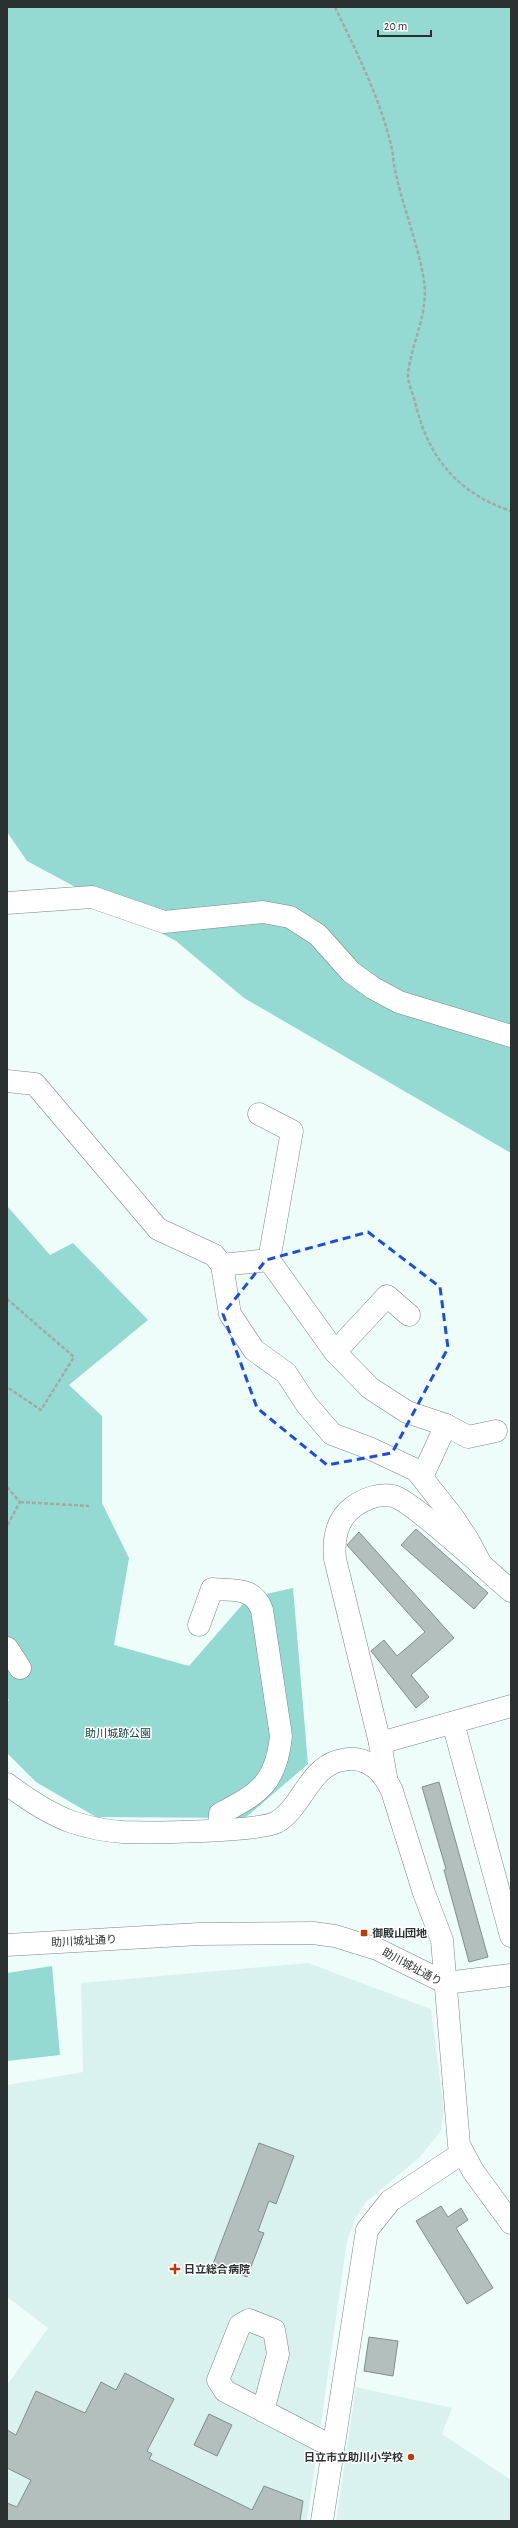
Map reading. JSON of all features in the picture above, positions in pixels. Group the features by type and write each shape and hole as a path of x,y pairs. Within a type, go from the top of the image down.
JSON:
{"street":[{"path":"7,903 92,897 164,922 263,912 290,917 318,935 351,972 373,988 399,1002 511,1036"},
{"path":"7,1081 35,1084 158,1229 214,1254 222,1265 230,1314 254,1350 286,1373 307,1405 332,1434 369,1448 416,1470 453,1517 482,1566"},
{"path":"259,1114 292,1132 269,1260 336,1352 370,1388 407,1412 446,1425 468,1437 496,1431"},
{"path":"222,1265 269,1260"},
{"path":"336,1352 388,1296 409,1315"},
{"path":"422,1477 446,1425"},
{"path":"511,1591 413,1508 394,1496 377,1496 361,1502 348,1512 338,1526 334,1542 334,1559 380,1743 386,1777 424,1893 438,1925 442,1940 446,1983 511,1975"},
{"path":"199,1624 212,1589 248,1592 258,1600 262,1610 281,1736 280,1752 266,1784 260,1792 220,1814 219,1829"},
{"path":"7,1648 20,1668"},
{"path":"380,1743 511,1706"},
{"path":"453,1723 511,1936"},
{"path":"7,1784 27,1799 73,1822 122,1832 254,1827 276,1822 286,1814 312,1780 324,1768 337,1761 349,1758 363,1760 377,1767 386,1777"},
{"name":"助川城址通り","path":"7,1945 228,1933 313,1932 335,1936 377,1949 446,1983 458,2135 462,2153 511,2223"},
{"path":"322,2521 368,2230 390,2201 462,2153"},
{"path":"263,2411 333,2447"}],"path":[{"path":"335,7 372,86 390,141 395,170 412,228 424,282 425,302 408,374 419,419 429,445 462,486 495,506 511,511"},
{"path":"7,1299 74,1357 41,1410 7,1387"},
{"path":"7,1487 20,1502 89,1506"},
{"path":"7,1526 20,1502"}],"highlighted area":[{"path":"368,1232 440,1287 448,1348 392,1453 327,1465 257,1408 223,1314 266,1260"}],"shaded area":[{"name":"日立総合病院","path":"308,1963 431,2009 444,2110 441,2131 420,2157 366,2202 355,2219 347,2241 307,2521 7,2521 7,2385 48,2328 7,2297 7,2085 83,2072 81,1983"},
{"name":"日立市立助川小学校","path":"356,2387 452,2408 442,2434 511,2480 511,2521 336,2521"}],"green space":[{"path":"7,7 511,7 511,1153 244,998 176,941 27,861 7,832"},
{"name":"助川城跡公園","path":"7,1206 50,1255 73,1243 148,1320 69,1385 102,1416 102,1503 129,1558 114,1645 189,1666 248,1598 293,1588 308,1764 245,1818 96,1817 36,1782 7,1753 7,1702 9,1700 7,1697"},
{"path":"52,1966 60,2055 7,2061 7,1973"}],"building":[{"path":"416,1529 488,1593 474,1609 401,1545"},
{"path":"359,1532 454,1638 411,1675 429,1697 416,1708 371,1651 384,1640 397,1656 425,1632 347,1545"},
{"path":"439,1782 488,1957 469,1962 444,1870 446,1869 422,1787"},
{"path":"259,2143 294,2156 276,2204 269,2201 258,2231 264,2233 247,2277 213,2264"},
{"path":"441,2206 448,2217 461,2208 468,2220 456,2228 493,2288 467,2304 416,2221"},
{"path":"369,2337 398,2341 393,2376 364,2371"},
{"path":"125,2373 174,2399 147,2451 152,2454 149,2459 252,2510 264,2486 303,2501 300,2521 7,2521 7,2503 17,2507 31,2480 7,2468 7,2430 16,2435 36,2391 85,2413 101,2382 116,2390"},
{"path":"209,2414 232,2425 217,2456 194,2445"}],"place":[{"name":"御殿山団地","path":"364,1933"},
{"name":"日立総合病院","path":"175,2269"},
{"name":"日立市立助川小学校","path":"411,2457"}]}
